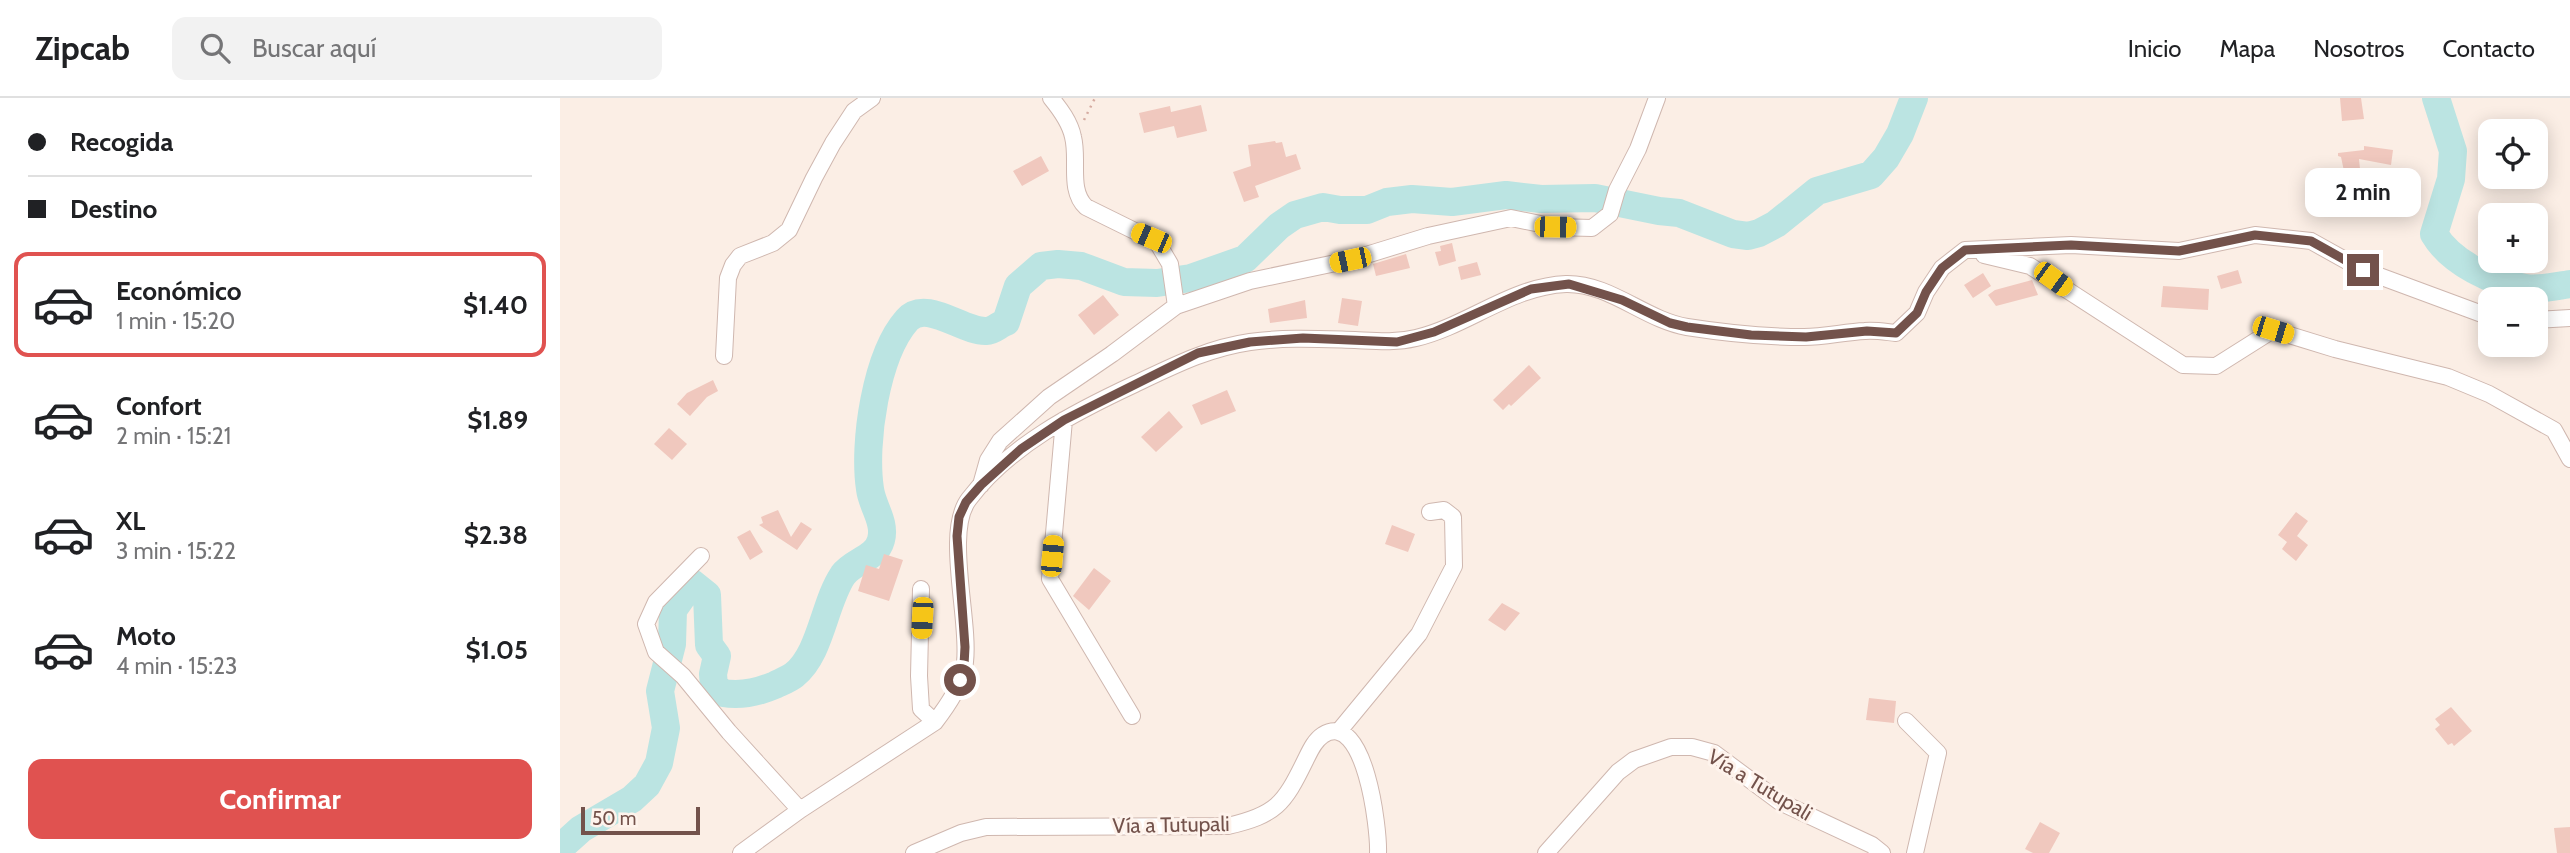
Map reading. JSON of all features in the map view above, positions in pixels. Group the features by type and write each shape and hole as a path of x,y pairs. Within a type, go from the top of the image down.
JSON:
{"street":[{"path":"724,355 728,278 733,265 740,256 773,243 789,230 833,143 854,111 872,98"},
{"path":"1051,98 1062,112 1073,137 1076,192 1080,201 1086,207 1157,242 1170,264 1175,299"},
{"path":"981,485 988,460 1000,441 1049,397 1112,354 1175,299 1350,260 1428,236 1511,218 1555,227 1592,228 1610,214 1617,190 1639,149 1657,98"},
{"path":"741,853 800,810 935,722 950,702 964,665 964,625 957,536 959,517 966,502 981,485 1021,449 1064,420 1198,353 1250,342 1303,338 1397,342 1434,332 1531,289 1569,284 1622,300 1670,323 1687,327 1751,335 1806,337 1867,331 1896,333 1917,313 1926,292 1942,268 1965,250 2071,245 2179,251 2255,235 2311,241 2363,270 2478,313"},
{"path":"1965,250 2030,266 2183,365 2216,366 2273,330 2335,349 2448,377 2489,394 2554,430 2570,459"},
{"path":"2548,319 2570,318"},
{"path":"1064,420 1050,579 1132,716"},
{"name":"Vía a Tutupali","path":"914,853 961,833 986,827 1228,826 1254,820 1273,810 1283,801 1315,741 1324,734 1339,731 1419,634 1454,566 1453,517 1444,509 1430,512"},
{"path":"701,556 656,602 646,624 656,652 683,676 729,732 800,810"},
{"path":"921,589 921,709 935,722"},
{"path":"1906,721 1938,753 1915,853"},
{"path":"1339,731 1346,734 1359,750 1374,809 1378,853"},
{"name":"Vía a Tutupali","path":"1546,853 1618,772 1634,760 1671,747 1692,747 1714,753 1780,802 1872,845 1882,853"}],"building":[{"path":"2340,98 2361,98 2364,119 2342,121"},
{"path":"1201,105 1207,131 1177,138 1174,126 1144,133 1139,113 1170,106 1171,112"},
{"path":"1282,142 1286,157 1296,154 1301,169 1255,186 1259,197 1244,202 1233,172 1251,166 1248,145"},
{"path":"2364,146 2393,150 2391,165 2359,159 2360,169 2344,171 2338,153 2364,150"},
{"path":"1041,156 1049,171 1022,186 1013,171"},
{"path":"1452,243 1456,261 1439,266 1435,252 1441,251 1440,246"},
{"path":"1406,254 1410,268 1376,276 1373,264"},
{"path":"1477,262 1481,275 1461,280 1458,267"},
{"path":"2238,270 2242,283 2221,289 2217,276"},
{"path":"1983,273 1991,286 1973,298 1964,285"},
{"path":"2032,280 2038,295 1996,306 1988,295 1995,290"},
{"path":"2163,286 2209,289 2208,310 2161,307"},
{"path":"1103,295 1119,315 1094,335 1078,315"},
{"path":"1342,298 1362,301 1358,326 1338,323"},
{"path":"1305,300 1307,318 1270,323 1268,309"},
{"path":"1529,365 1541,378 1503,410 1493,400"},
{"path":"713,380 718,391 707,397 690,416 677,404 687,393"},
{"path":"1227,390 1236,411 1201,425 1192,405"},
{"path":"1169,411 1183,427 1156,452 1141,437"},
{"path":"669,428 687,444 672,460 654,444"},
{"path":"778,510 791,537 801,522 812,529 797,550 759,525 763,523 761,517"},
{"path":"2296,512 2308,521 2297,536 2308,545 2296,561 2282,549 2287,542 2278,535"},
{"path":"1392,525 1415,534 1408,552 1385,544"},
{"path":"750,530 763,552 750,560 737,537"},
{"path":"884,554 903,560 889,601 858,591 866,565 879,569"},
{"path":"1094,568 1111,581 1089,610 1073,596"},
{"path":"1502,603 1520,613 1505,631 1488,620"},
{"path":"1869,698 1896,701 1894,723 1866,720"},
{"path":"2451,707 2472,731 2454,746 2452,743 2448,745 2435,729 2440,725 2435,719"},
{"path":"2040,822 2060,833 2049,853 2033,853 2025,849"},
{"path":"2570,827 2570,853 2557,853 2554,828"}],"waterway":[{"path":"560,848 581,829 632,799 647,785 659,763 666,728 660,691 672,644 673,610 692,583 707,595 709,645 717,656 713,674 714,686 723,693 743,694 763,690 790,678 803,666 816,642 831,599 843,575 874,552 881,540 882,527 871,495 868,470 870,425 887,355 896,335 915,314 935,314 967,327 992,330 1006,322 1018,286 1041,266 1081,266 1124,282 1157,283 1191,278 1245,259 1279,226 1295,215 1323,207 1367,210 1387,202 1412,199 1452,202 1506,195 1541,199 1595,198 1679,213 1733,234 1748,236 1776,224 1817,191 1871,175 1886,158 1900,134 1914,98"},
{"path":"2436,98 2453,151 2451,179 2434,234 2462,263 2501,282 2531,288 2570,284"}],"route":[{"path":"960,680 965,647 957,536 959,517 966,502 1021,449 1064,420 1198,353 1250,342 1303,338 1397,342 1434,332 1531,289 1569,284 1622,300 1670,323 1687,327 1751,335 1806,337 1867,331 1896,333 1917,313 1926,292 1942,268 1965,250 2071,245 2179,251 2255,235 2311,241 2363,270"}]}
